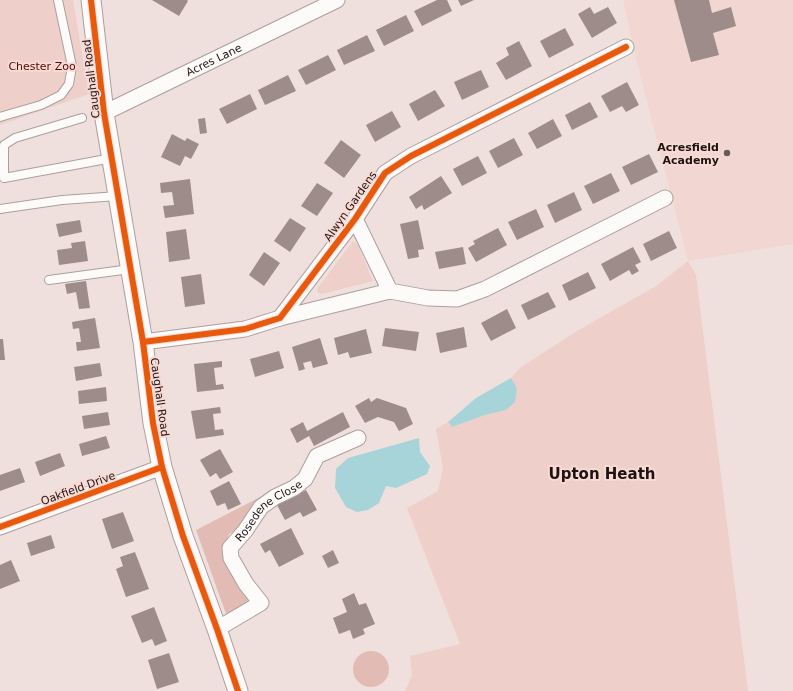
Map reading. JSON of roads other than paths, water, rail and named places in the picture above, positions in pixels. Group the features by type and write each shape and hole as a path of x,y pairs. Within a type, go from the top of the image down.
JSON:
{"street":[{"name":"Caughall Road","path":"91,0 104,113 143,342 153,423 162,467 184,536 238,691"},
{"name":"Acres Lane","path":"104,113 323,4 337,0"},
{"name":"Alwyn Gardens","path":"280,318 355,219 385,173 410,156 626,47"},
{"path":"143,342 245,329 280,318 390,291 428,298 457,299 485,289 665,198"},
{"name":"Alwyn Gardens","path":"355,219 390,291"},
{"name":"Rosedene Close","path":"217,629 260,603 246,584 231,558 230,548 245,531 261,508 275,497 294,488 305,479 316,456 358,438"},
{"name":"Oakfield Drive","path":"0,527 162,467"}],"lane":[{"path":"0,117 41,105 60,96 69,84 72,66 58,0"},
{"path":"82,118 15,138 4,145 2,180 112,158"},
{"path":"0,209 62,200 118,196"},
{"path":"49,280 130,269"}],"water":[{"path":"511,378 517,388 515,402 506,410 485,415 452,427 448,422 476,398"},
{"path":"419,438 420,452 430,466 427,474 396,488 386,486 379,503 368,510 357,512 346,507 335,488 336,469 348,458"}],"place":[{"name":"Acresfield Academy","path":"727,153"}],"district":[{"name":"Upton Heath","path":"602,474"}],"park label":[{"name":"Chester Zoo","path":"42,66"}]}
